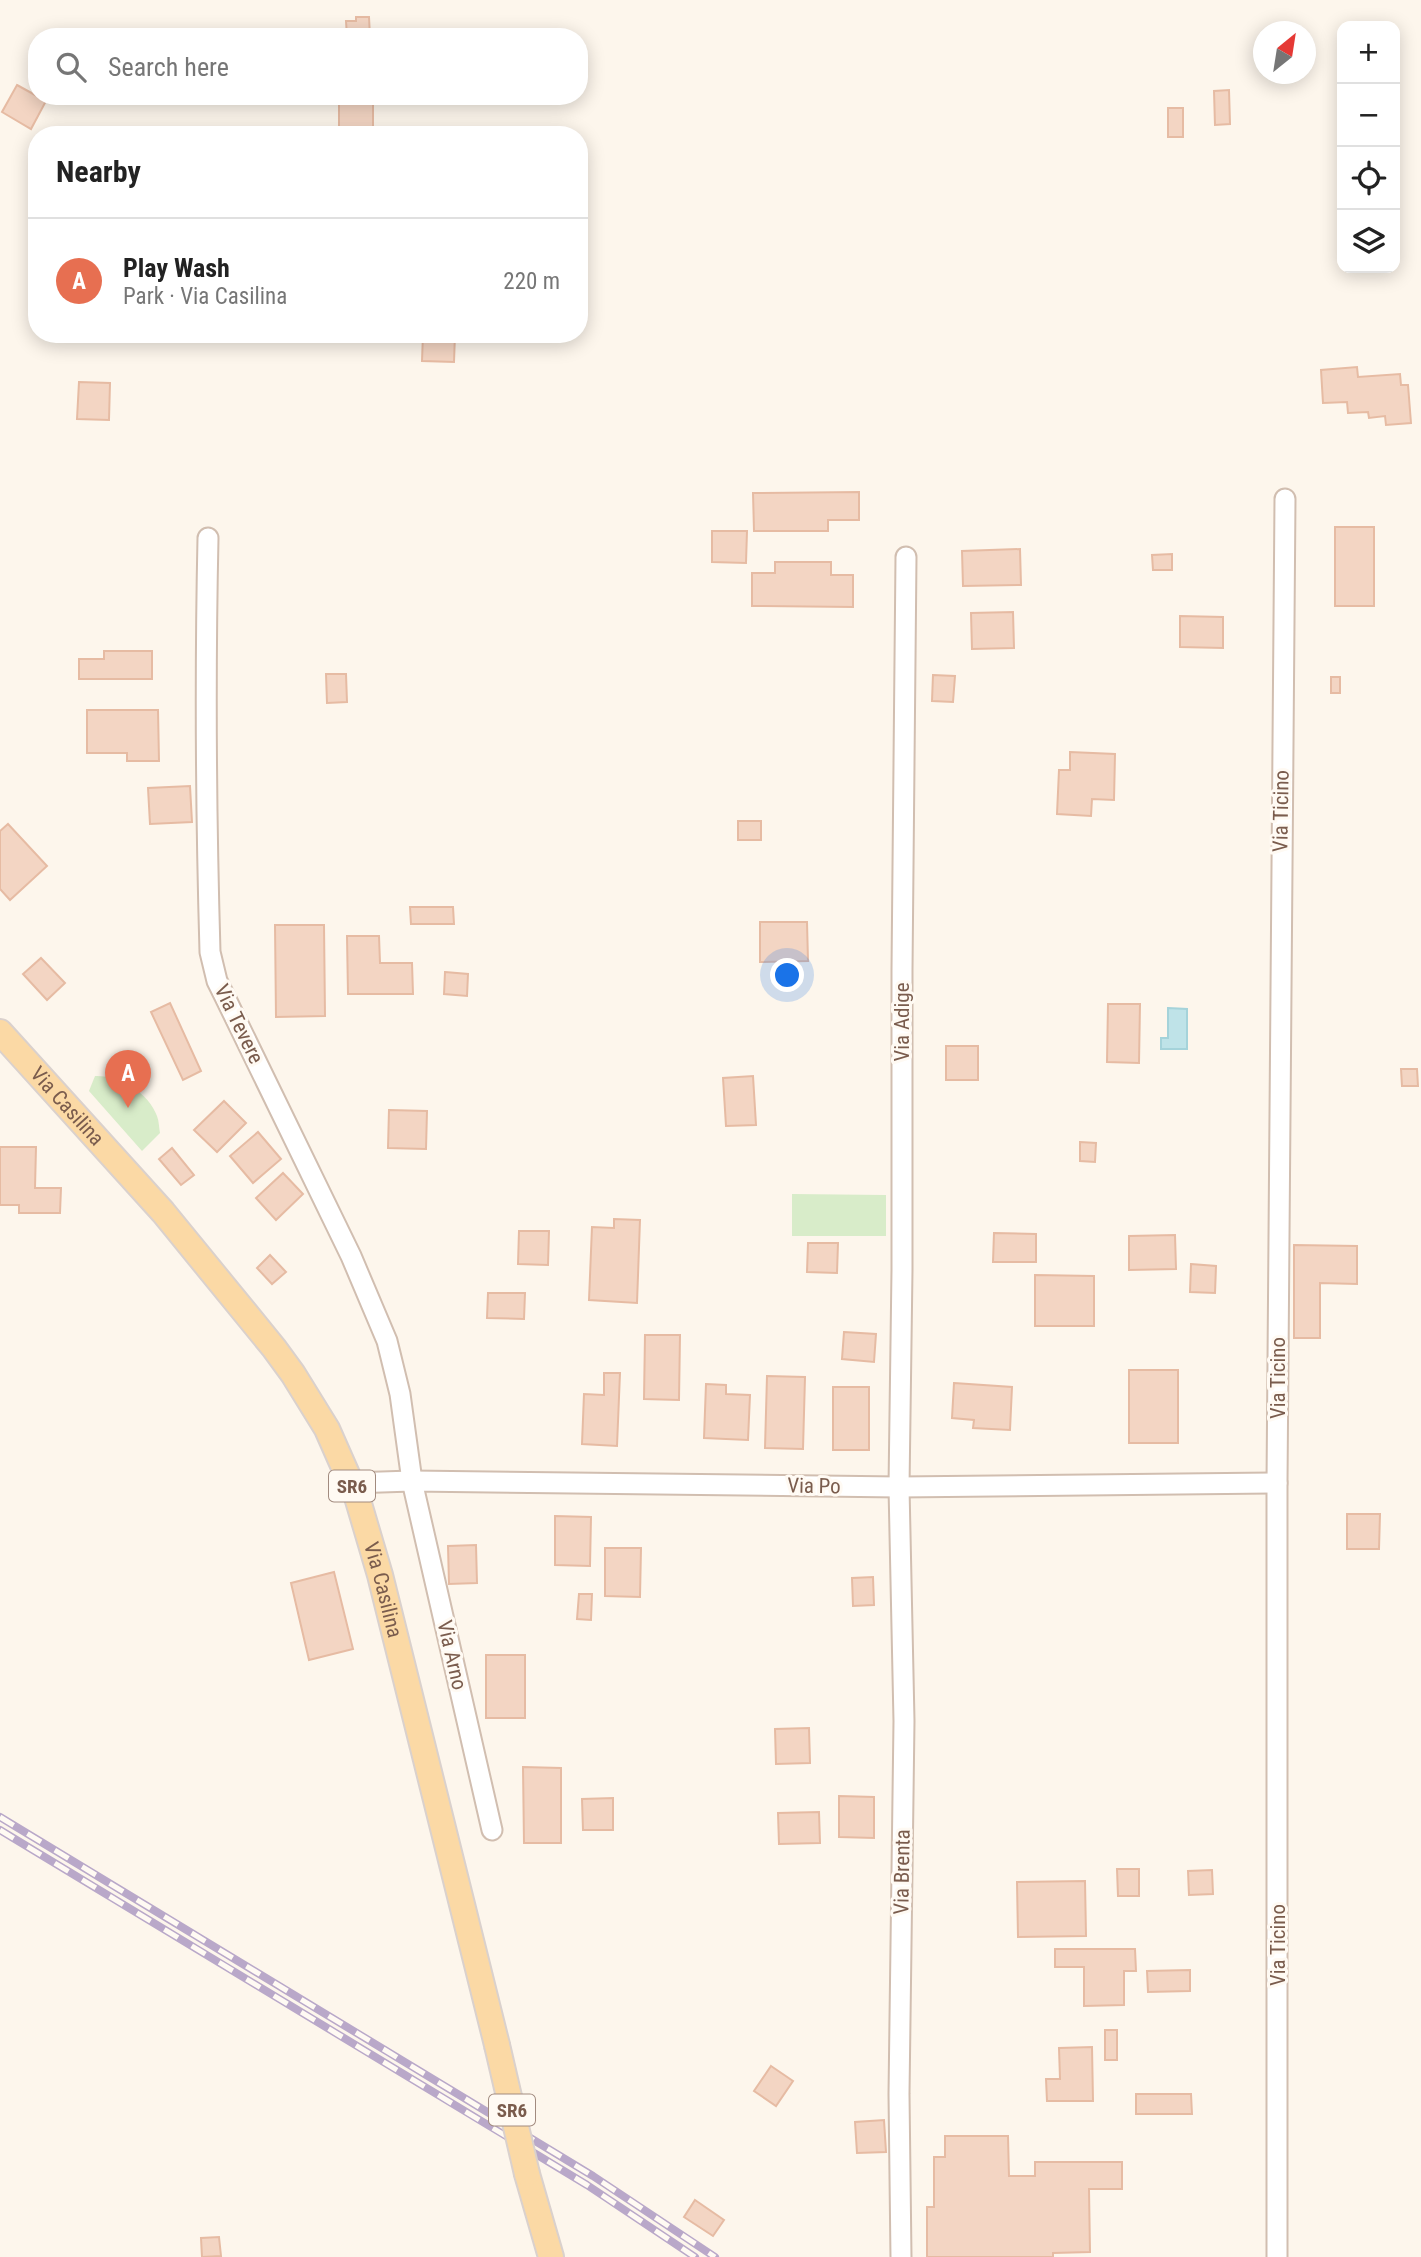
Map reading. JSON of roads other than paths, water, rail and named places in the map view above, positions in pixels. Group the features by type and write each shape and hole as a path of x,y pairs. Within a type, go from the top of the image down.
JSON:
{"main road":[{"name":"Via Casilina","path":"0,1032 163,1212 270,1342 316,1410 351,1483 370,1538 408,1679 527,2174 551,2257"}],"street":[{"name":"Via Ticino","path":"1277,2257 1277,1483 1285,499"},
{"name":"Via Tevere","path":"208,538 205,690 209,927 213,965 224,995 351,1256 383,1330 398,1385 412,1481"},
{"name":"Via Adige","path":"899,1487 906,557"},
{"name":"Via Po","path":"351,1483 412,1481 899,1487 1277,1483"},
{"name":"Via Arno","path":"412,1481 492,1830"},
{"name":"Via Brenta","path":"899,1487 904,1721 899,2094 901,2257"}],"water":[{"path":"1168,1008 1187,1009 1187,1049 1161,1049 1161,1038 1168,1038"}],"railway":[{"path":"0,1817 593,2176 715,2257"},
{"path":"0,1830 587,2185 695,2257"}],"place":[{"name":"Play Wash","path":"128,1108"}]}
